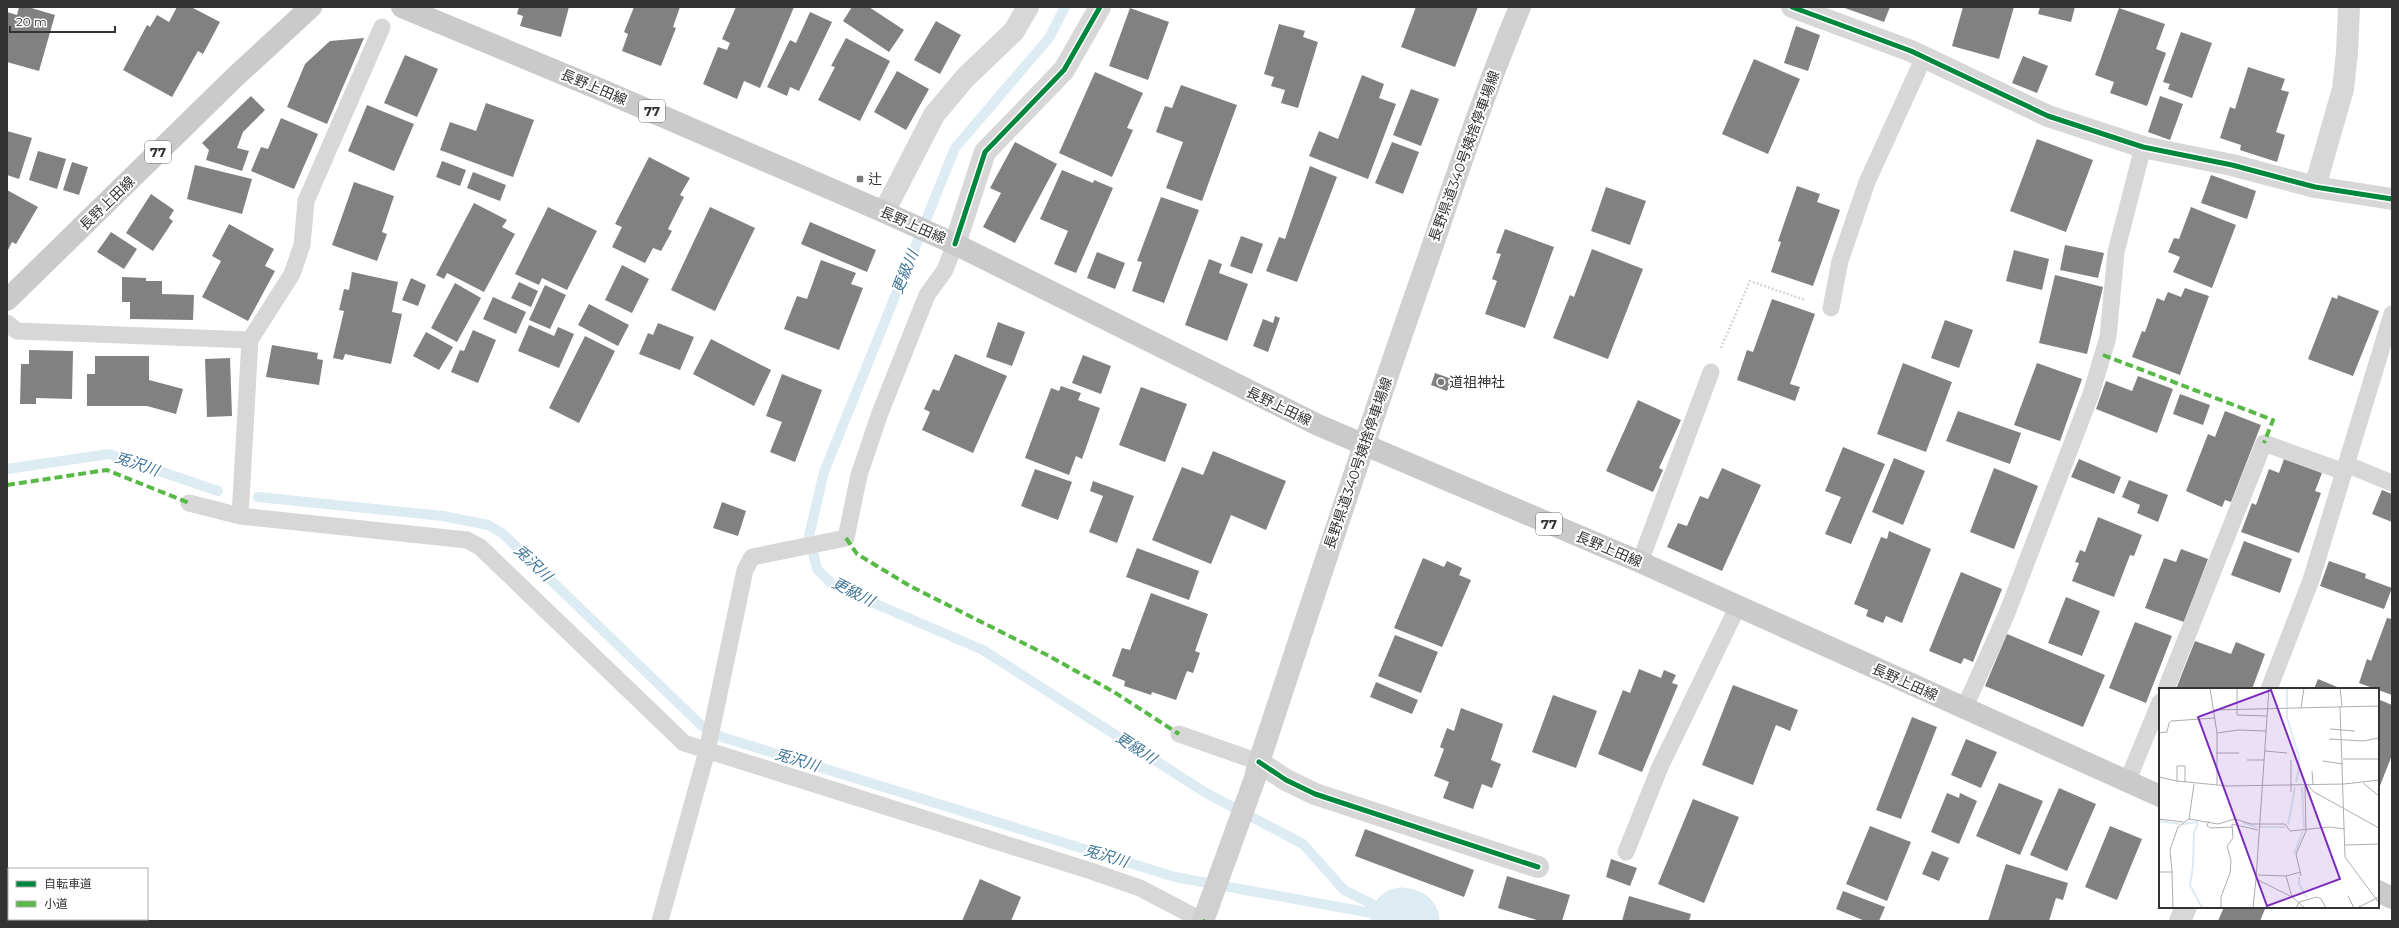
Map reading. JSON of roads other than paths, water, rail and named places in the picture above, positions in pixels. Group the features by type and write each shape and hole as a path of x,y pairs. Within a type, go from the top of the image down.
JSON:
{"main road":[{"name":"長野上田線","path":"7,300 235,78 311,7"},
{"name":"長野上田線","path":"402,7 611,94 950,241 1318,425 1364,446 1640,562 2159,796"},
{"name":"長野県道340号姨捨停車場線","path":"1205,917 1257,770 1364,446 1454,184 1500,54 1520,7"},
{"path":"2379,892 2392,898"}],"street":[{"path":"893,216 934,115 965,78 1014,31 1028,7"},
{"path":"950,241 985,152 1064,70 1100,7"},
{"path":"1792,7 1924,57 2048,116 2143,147 2232,165 2315,187 2392,199"},
{"path":"2315,187 2343,89 2347,53 2349,7"},
{"path":"1257,770 1286,780 1315,794 1538,867"},
{"path":"2180,921 2186,908"}],"lane":[{"path":"240,516 250,340 292,274 302,245 306,201 382,27"},
{"path":"1830,308 1840,261 1867,182 1924,57"},
{"path":"1964,709 2007,613 2091,394 2108,337 2116,252 2143,147"},
{"path":"660,921 713,722 745,570 752,557 846,538 859,475 880,413 927,295 944,270 950,241"},
{"path":"2269,688 2311,580 2392,314"},
{"path":"7,323 17,331 250,340"},
{"path":"1640,562 1710,372"},
{"path":"2166,688 2264,443 2340,470 2353,467 2392,483"},
{"path":"189,502 240,516 466,540 480,547 684,743 707,746 1091,871 1140,888 1205,917"},
{"path":"1626,852 1660,767 1738,606"},
{"path":"2127,782 2159,704"},
{"path":"1179,734 1257,770"}],"waterway":[{"name":"更級川","path":"1065,7 1049,38 955,148 824,472 809,536 817,569 834,586 983,650 1206,793 1303,844 1344,890 1402,919"},
{"name":"兎沢川","path":"7,469 109,454 218,491"},
{"name":"兎沢川","path":"258,497 443,516 488,525 502,533 701,725 722,737 1175,877 1393,917"},
{"name":"更級川","path":"1402,919 1408,921"}],"place":[{"name":"辻","path":"860,179"},
{"name":"道祖神社","path":"1441,382"}]}
